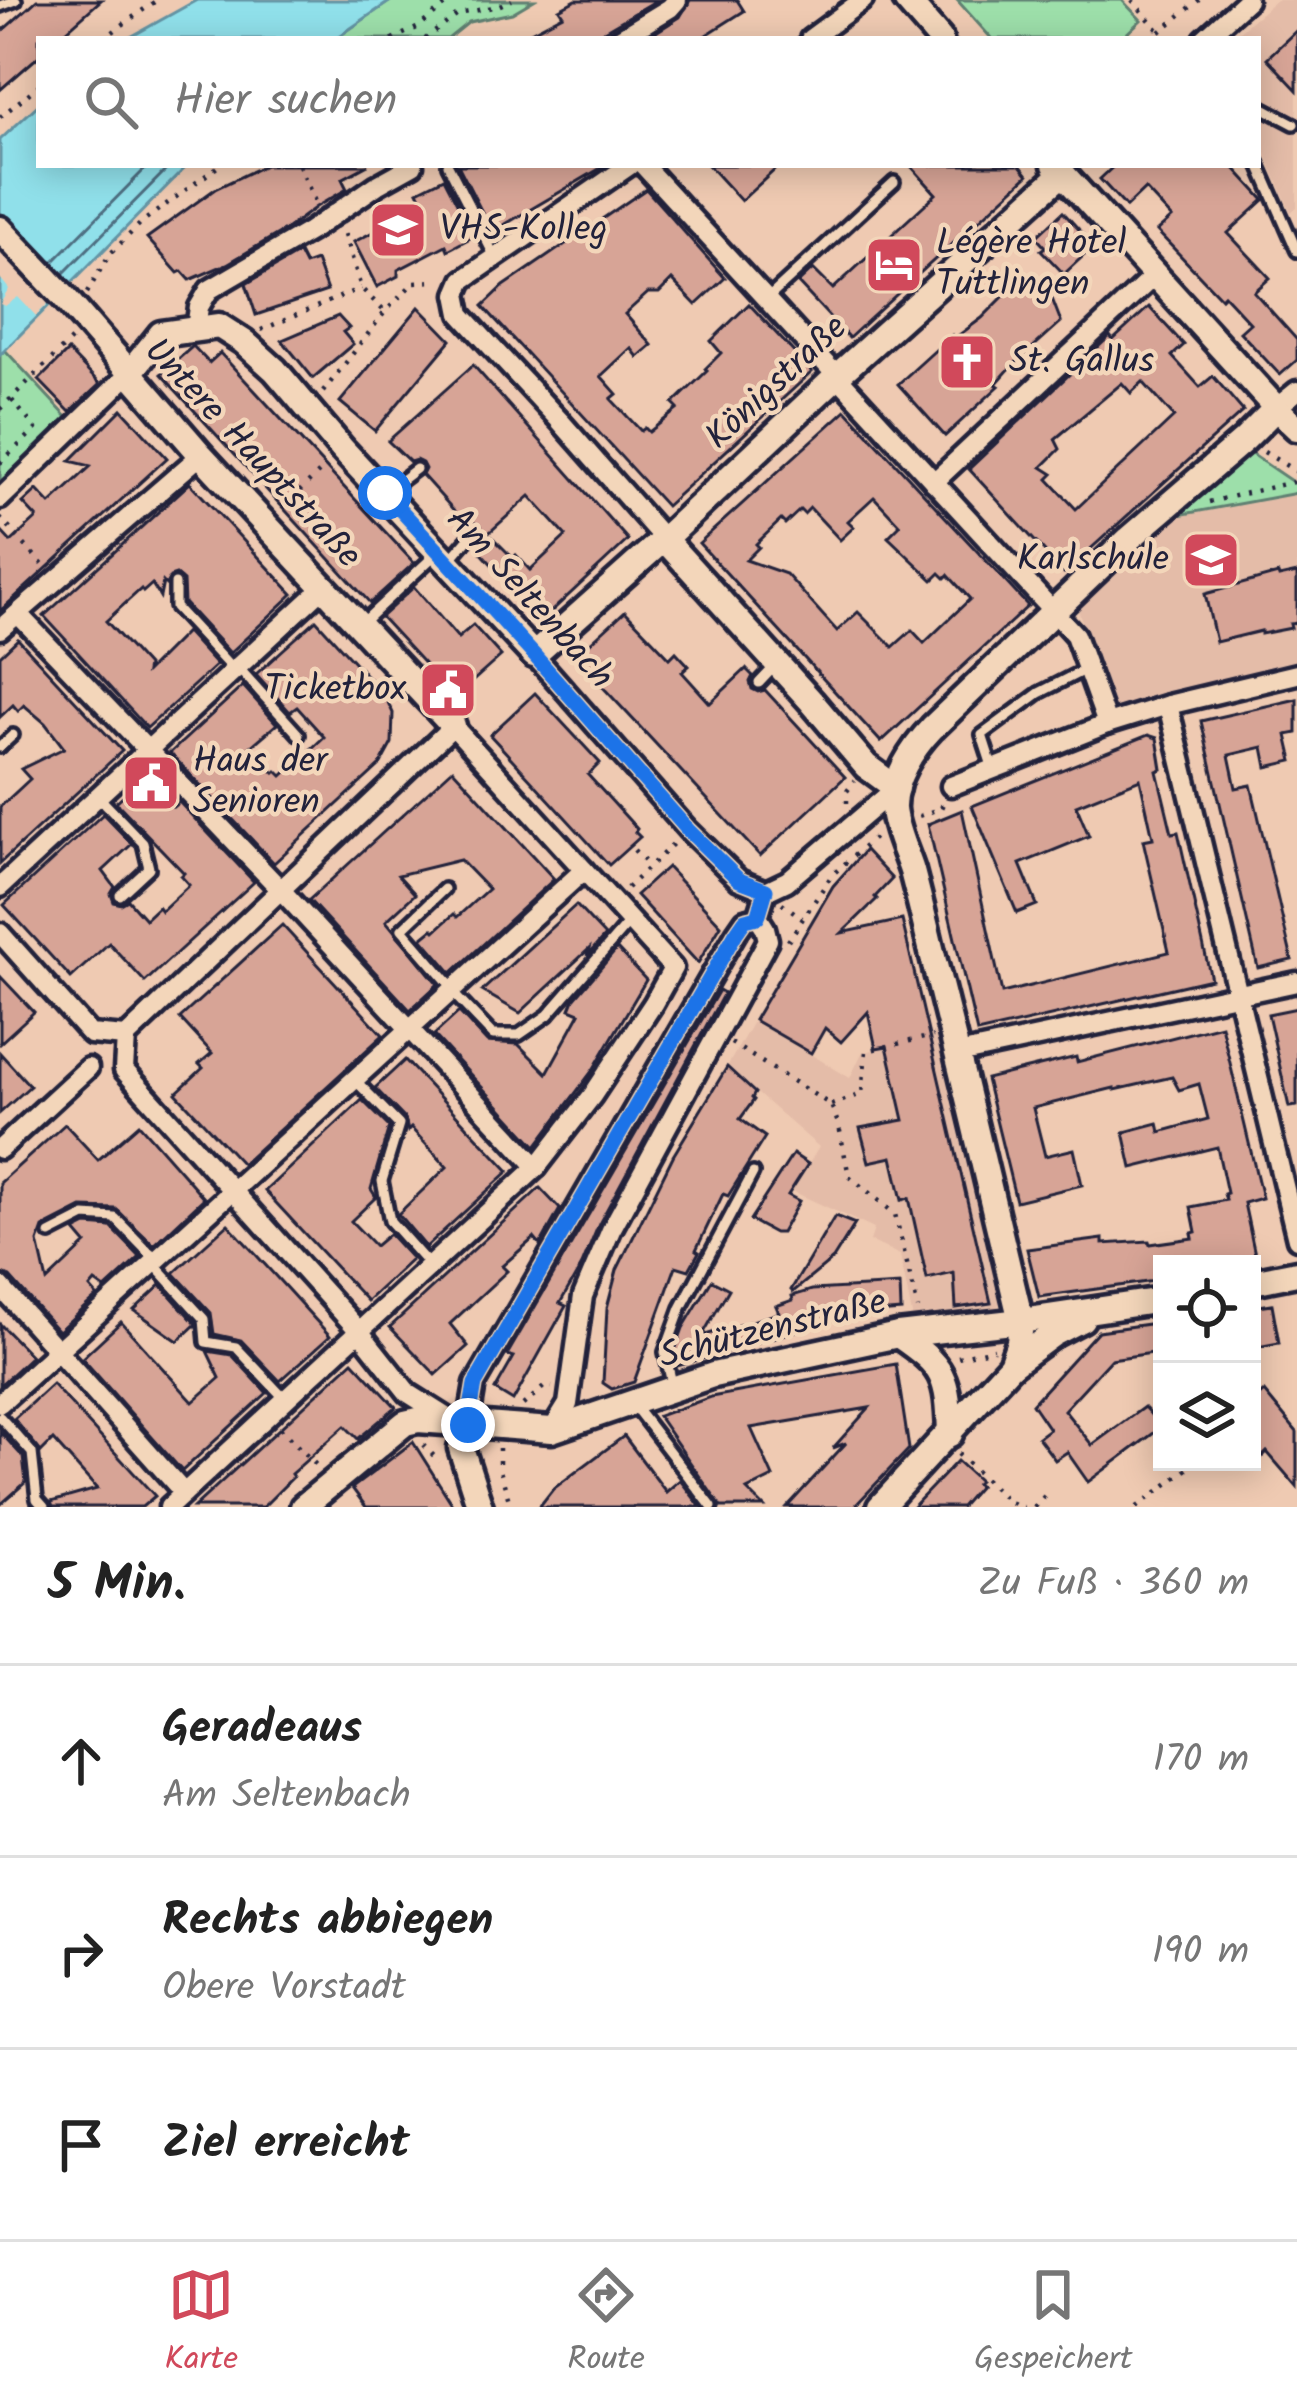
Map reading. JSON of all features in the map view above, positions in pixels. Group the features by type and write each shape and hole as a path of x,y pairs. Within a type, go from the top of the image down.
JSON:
{"street":[{"path":"624,36 677,0"},
{"path":"814,36 863,0"},
{"path":"906,0 937,36"},
{"path":"1207,36 1247,0"},
{"path":"0,499 129,374 161,334 196,329 199,307 209,290 408,168"},
{"path":"627,168 463,280 457,294 461,314 664,539 768,673 866,766 896,788"},
{"path":"646,168 1075,635 1108,724"},
{"path":"1063,168 1297,428"},
{"name":"Königstraße","path":"534,655 1063,168"},
{"name":"Untere Hauptstraße","path":"0,229 76,296 87,325 129,374 453,727"},
{"path":"934,482 1156,274"},
{"name":"Am Seltenbach","path":"196,329 219,326 275,370 688,830 739,880 766,890"},
{"path":"1011,1365 1021,1321 893,809 896,788 918,742 1129,539 1297,391"},
{"path":"0,629 201,455"},
{"path":"0,887 325,586"},
{"path":"18,614 537,1167"},
{"path":"951,786 1108,724 1297,674"},
{"path":"1168,705 1297,1239"},
{"path":"124,1070 126,1037 453,727 673,968 592,1096 537,1167 169,1507"},
{"path":"552,1430 568,1404 584,1296 611,1229 768,940 758,917 766,890 788,881 896,788"},
{"path":"0,1402 584,870"},
{"path":"480,1507 461,1448 475,1384 736,933 745,920 758,917"},
{"path":"0,933 90,1034 126,1037"},
{"path":"955,1043 1297,982"},
{"path":"0,1148 88,1068 90,1034"},
{"path":"88,1068 124,1070 359,1331 408,1393 463,1425"},
{"path":"1261,1280 1297,1273"},
{"path":"0,1286 184,1493"},
{"name":"Schützenstraße","path":"405,1423 418,1420 552,1430 713,1375 911,1333 1153,1301"},
{"path":"880,1507 1011,1365 1053,1334 1100,1309"},
{"path":"911,1333 943,1375 949,1400 946,1438"},
{"path":"303,1507 405,1423"}],"lane":[{"path":"0,7 16,0"},
{"path":"1261,107 1294,124"},
{"path":"450,168 495,256"},
{"path":"1261,168 1297,251"},
{"path":"766,300 894,182"},
{"path":"385,493 416,469"},
{"path":"360,625 474,532"},
{"path":"175,584 175,607 299,735"},
{"path":"993,770 982,735 1040,693 1088,668"},
{"path":"0,747 14,735"},
{"path":"97,795 142,843 149,868 120,895"},
{"path":"444,889 402,929 493,1035 519,1035 548,1015 630,921"},
{"path":"355,1080 399,1125 382,1181 390,1221 430,1266"},
{"path":"673,1389 664,1352 681,1308 753,1173"},
{"path":"50,1234 86,1216 116,1218 204,1319 206,1342 236,1347 286,1399"},
{"path":"632,1403 712,1507"},
{"path":"0,1417 32,1454 40,1503 26,1507"}],"path":[{"path":"107,36 157,0"},
{"path":"399,36 418,28 451,0 458,14"},
{"path":"429,36 458,14 512,0"},
{"path":"1132,0 1160,32"},
{"path":"1155,36 1199,0"},
{"path":"1,114 36,87"},
{"path":"76,296 142,222 216,168"},
{"path":"301,168 331,217 361,287 385,312"},
{"path":"308,411 414,282 463,280"},
{"path":"244,342 263,328 361,287"},
{"path":"0,410 87,325"},
{"path":"0,463 36,429 11,399"},
{"path":"1244,440 1297,472"},
{"path":"266,522 344,450"},
{"path":"1209,502 1297,482"},
{"path":"0,518 57,580"},
{"path":"612,901 688,830"},
{"path":"790,939 832,875 872,838"},
{"path":"634,850 649,866"},
{"path":"717,1034 831,1105 849,1176 895,1214 911,1333"},
{"path":"831,1105 862,1094 866,1051 955,1043"},
{"path":"525,1405 545,1386 571,1390"},
{"path":"268,1415 331,1481"},
{"path":"405,1423 439,1462 468,1472"},
{"path":"500,1427 500,1467 511,1507"},
{"path":"946,1438 1009,1502 1023,1507"},
{"path":"1137,1507 1185,1471"},
{"path":"1034,1507 1048,1492"}],"shaded area":[{"path":"1276,0 1297,0 1297,207 1291,212 1261,148 1261,36 1234,36"},
{"name":"Karlschule","path":"1297,493 1297,663 1114,713 1076,604 1173,516"},
{"path":"754,1020 850,1078 862,1053 939,1032 1000,1301 997,1311 989,1317 914,1325 900,1255 870,1241 874,1229 792,1191 819,1147 727,1067"}],"green space":[{"path":"392,0 534,0 512,13 469,22 452,36 339,36"},
{"path":"957,0 1122,0 1141,20 1124,36 989,36"},
{"path":"5,350 67,417 0,482 0,355"},
{"path":"1247,451 1297,485 1297,493 1173,516"}],"water":[{"path":"197,0 392,0 339,36 132,36"},
{"path":"36,107 36,168 185,168 0,355 0,140"}],"pier":[{"path":"0,214 66,285 36,316 18,297 5,306 0,304 9,289 0,278"}],"building":[{"path":"37,0 101,0 60,36 36,36 36,59 0,90 0,33"},
{"path":"576,0 657,0 595,36 523,36 563,15 559,9"},
{"path":"690,0 737,0 744,11 705,36 650,36 680,17"},
{"path":"1297,30 1297,90 1267,58"},
{"path":"259,168 362,168 342,179 347,189 288,228 190,280 147,238 215,189"},
{"path":"460,168 601,168 492,232"},
{"path":"711,168 777,168 741,201"},
{"name":"Légère Hotel Tuttlingen","path":"913,168 1022,168 1028,175 974,230 967,230 849,338 798,283 813,269 833,289 936,194"},
{"path":"1112,168 1235,168 1264,200 1228,233 1270,278 1254,292 1297,340 1297,360 1280,375 1240,332 1250,323 1157,231 1172,218 1145,189 1126,207 1100,179"},
{"path":"444,178 474,236 398,270 398,276 377,287 354,242 425,205 418,191"},
{"path":"646,189 725,278 696,305 672,280 625,314 652,345 638,357 631,348 601,376 617,394 611,399 641,431 649,432 678,409 673,404 721,353 711,341 749,304 812,372 666,506 483,306 504,286"},
{"path":"1063,212 1094,246 1064,274 1041,250 1045,247 1036,237"},
{"path":"299,253 305,265 316,261 327,291 256,315 246,284"},
{"name":"St. Gallus","path":"1046,283 1061,322 945,436 898,384 952,335 955,338 982,318 1014,286 1024,293"},
{"path":"419,307 451,340 375,431 340,402"},
{"path":"1149,307 1184,345 1172,356 1200,387 1213,376 1243,411 1064,573 969,469 1110,336 1113,340","holes":["1143,382 1174,417 1076,509 1048,479 1053,474 1042,467 1060,449 1055,439 1122,383 1131,393"]},
{"path":"338,316 349,328 343,332 353,344 313,378 282,340"},
{"path":"193,346 209,363 220,353 414,563 370,603 161,374"},
{"path":"68,351 100,384 70,412 39,380"},
{"path":"473,365 628,540 542,620 479,550 492,537 530,570 566,536 530,496 481,540 481,526 468,526 422,475 422,463 410,462 388,441"},
{"path":"122,409 167,458 0,611 0,530 11,542 37,518 23,503 37,490 50,504 91,466 70,461"},
{"path":"846,410 1028,606 881,742 699,543","holes":["874,497 900,525 888,537 933,580 940,573 945,578 948,575 970,599 924,643 912,630 893,647 858,612 837,631 786,574 746,560 781,520 785,524 800,510 804,514 810,508 840,540 854,527 848,521"]},
{"path":"190,483 293,594 230,653 184,603 183,581 176,575 166,585 163,582 160,597 152,584 106,621 147,666 146,672 186,632 216,665 147,728 44,616"},
{"name":"Karlschule","path":"1297,573 1297,623 1216,642 1205,594"},
{"path":"414,587 458,638 473,625 501,656 455,697 381,617"},
{"path":"625,611 670,658 676,652 689,666 682,672 710,703 746,669 753,676 752,689 765,690 845,777 760,856 575,657"},
{"path":"316,620 385,696 393,713 392,743 380,765 274,863 170,753 243,686 277,724 250,747 282,776 324,737 297,707 290,712 256,674"},
{"path":"18,639 122,751 0,863 0,807 30,779 21,769 64,748 24,705 18,711 13,705 0,717 0,656"},
{"path":"535,693 600,763 588,775 637,829 640,837 609,865 490,735"},
{"path":"1297,699 1297,733 1287,735 1293,761 1267,767 1263,747 1229,755 1236,788 1251,785 1292,960 1258,968 1201,721"},
{"path":"1148,735 1157,738 1162,769 1157,771 1172,833 1178,832 1211,979 977,1033 928,824 962,810 1002,993 1169,952 1143,840 1153,838 1140,779 1076,805 1089,836 1020,864 1037,905 1017,913 972,806"},
{"path":"453,769 554,879 452,973 422,938 454,914 457,917 488,889 460,860 398,875 415,894 386,921 438,984 410,1010 309,900"},
{"path":"145,776 173,807 179,802 254,882 145,982 109,943 71,978 4,905 103,814 132,844 103,871 115,887 114,902 128,900 145,919 158,907 161,911 189,885 181,876 184,873 116,802"},
{"path":"865,850 892,879 842,933 902,920 991,1303 956,1308 954,1273 927,1279 909,1198 902,1200 892,1157 869,1162 860,1128 904,1120 887,1046 876,1048 868,1012 841,1042 825,1028 811,1053 754,1020 833,886"},
{"path":"667,867 721,925 698,963 636,895"},
{"path":"576,905 605,936 587,956 589,949 520,1013 482,991"},
{"path":"282,925 383,1035 242,1164 176,1093 212,1053 180,1018"},
{"path":"617,949 646,980 593,1070 536,1146 434,1035 459,1012 487,1042 518,1044 547,1073 580,1013 570,1009 574,999"},
{"path":"0,976 34,1012 0,1043"},
{"path":"719,990 724,993 599,1224 560,1303 566,1306 513,1401 495,1390 514,1357 507,1355"},
{"path":"1297,1008 1297,1106 1289,1107 1268,1014"},
{"path":"1221,1025 1262,1198 1244,1203 1255,1255 1153,1255 1153,1281 1039,1297 1027,1249 1103,1239 1103,1244 1150,1244 1193,1238 1191,1207 1226,1200 1217,1147 1132,1168 1124,1132 1158,1123 1160,1132 1208,1119 1199,1084 1179,1090 1172,1077 1033,1108 1045,1156 1074,1149 1082,1185 1016,1201 986,1079 1076,1057 1077,1062"},
{"path":"0,1053 30,1086 0,1113"},
{"path":"405,1060 509,1171 426,1247 398,1214 447,1167 411,1128 408,1131 405,1119 375,1088"},
{"path":"727,1067 755,1093 740,1119 765,1137 728,1196 723,1194 689,1270 676,1266 634,1382 612,1389 603,1383 607,1308 617,1270 673,1156"},
{"path":"362,1100 389,1127 371,1189 376,1197 351,1221 375,1246 389,1234 412,1259 367,1301 265,1191"},
{"path":"65,1124 98,1160 139,1124 204,1198 154,1245 116,1209 82,1208 43,1228 38,1242 47,1281 86,1244 75,1231 87,1225 111,1227 140,1257 105,1289 95,1282 90,1288 97,1296 58,1331 10,1277 0,1273 0,1183"},
{"path":"793,1154 808,1164 788,1195 799,1201 781,1233 774,1233 750,1220"},
{"path":"540,1188 560,1209 540,1245 534,1238 502,1266 507,1271 450,1324 468,1346 436,1375 390,1327"},
{"path":"835,1216 855,1224 833,1259 793,1292 791,1290"},
{"path":"228,1224 330,1336 280,1381 241,1340 214,1334 211,1313 174,1273"},
{"path":"712,1280 729,1289 702,1336 779,1313 776,1306 812,1290 900,1285 901,1311 850,1315 677,1366 674,1353 683,1328"},
{"path":"161,1285 195,1323 178,1341 134,1310"},
{"path":"1272,1304 1279,1343 1261,1346 1261,1306"},
{"path":"121,1322 193,1402 220,1378 207,1351 232,1355 267,1393 182,1471 82,1358"},
{"path":"1153,1323 1153,1353 1111,1359 1064,1410 1092,1445 1144,1407 1153,1417 1153,1434 1088,1482 1067,1452 1055,1460 1038,1437 1049,1429 1032,1404 1098,1331"},
{"path":"0,1324 31,1356 0,1385"},
{"path":"353,1361 396,1407 358,1439 345,1426 291,1474 263,1507 194,1507"},
{"path":"896,1364 909,1449 854,1507 787,1507 846,1443 833,1448 869,1408 751,1428 773,1477 747,1490 764,1507 721,1507 658,1416 711,1397"},
{"path":"52,1384 155,1496 142,1507 53,1507 51,1502 97,1489 53,1440 41,1452 14,1419"},
{"path":"1264,1392 1297,1432 1297,1487 1267,1452 1261,1456"},
{"path":"0,1432 23,1457 26,1482 0,1505"},
{"path":"624,1436 666,1492 680,1480 701,1507 539,1507 553,1489"},
{"path":"413,1442 454,1507 366,1507 352,1488"},
{"path":"957,1461 979,1481 961,1507 913,1507"}],"place":[{"name":"VHS-Kolleg","path":"398,230"},
{"name":"Légère Hotel Tuttlingen","path":"894,265"},
{"name":"St. Gallus","path":"967,362"},
{"name":"Karlschule","path":"1211,560"},
{"name":"Ticketbox","path":"448,690"},
{"name":"Haus der Senioren","path":"151,783"}],"route":[{"path":"385,493 688,830 739,880 766,890 758,917 745,920 736,933 475,1384 468,1425"}]}
